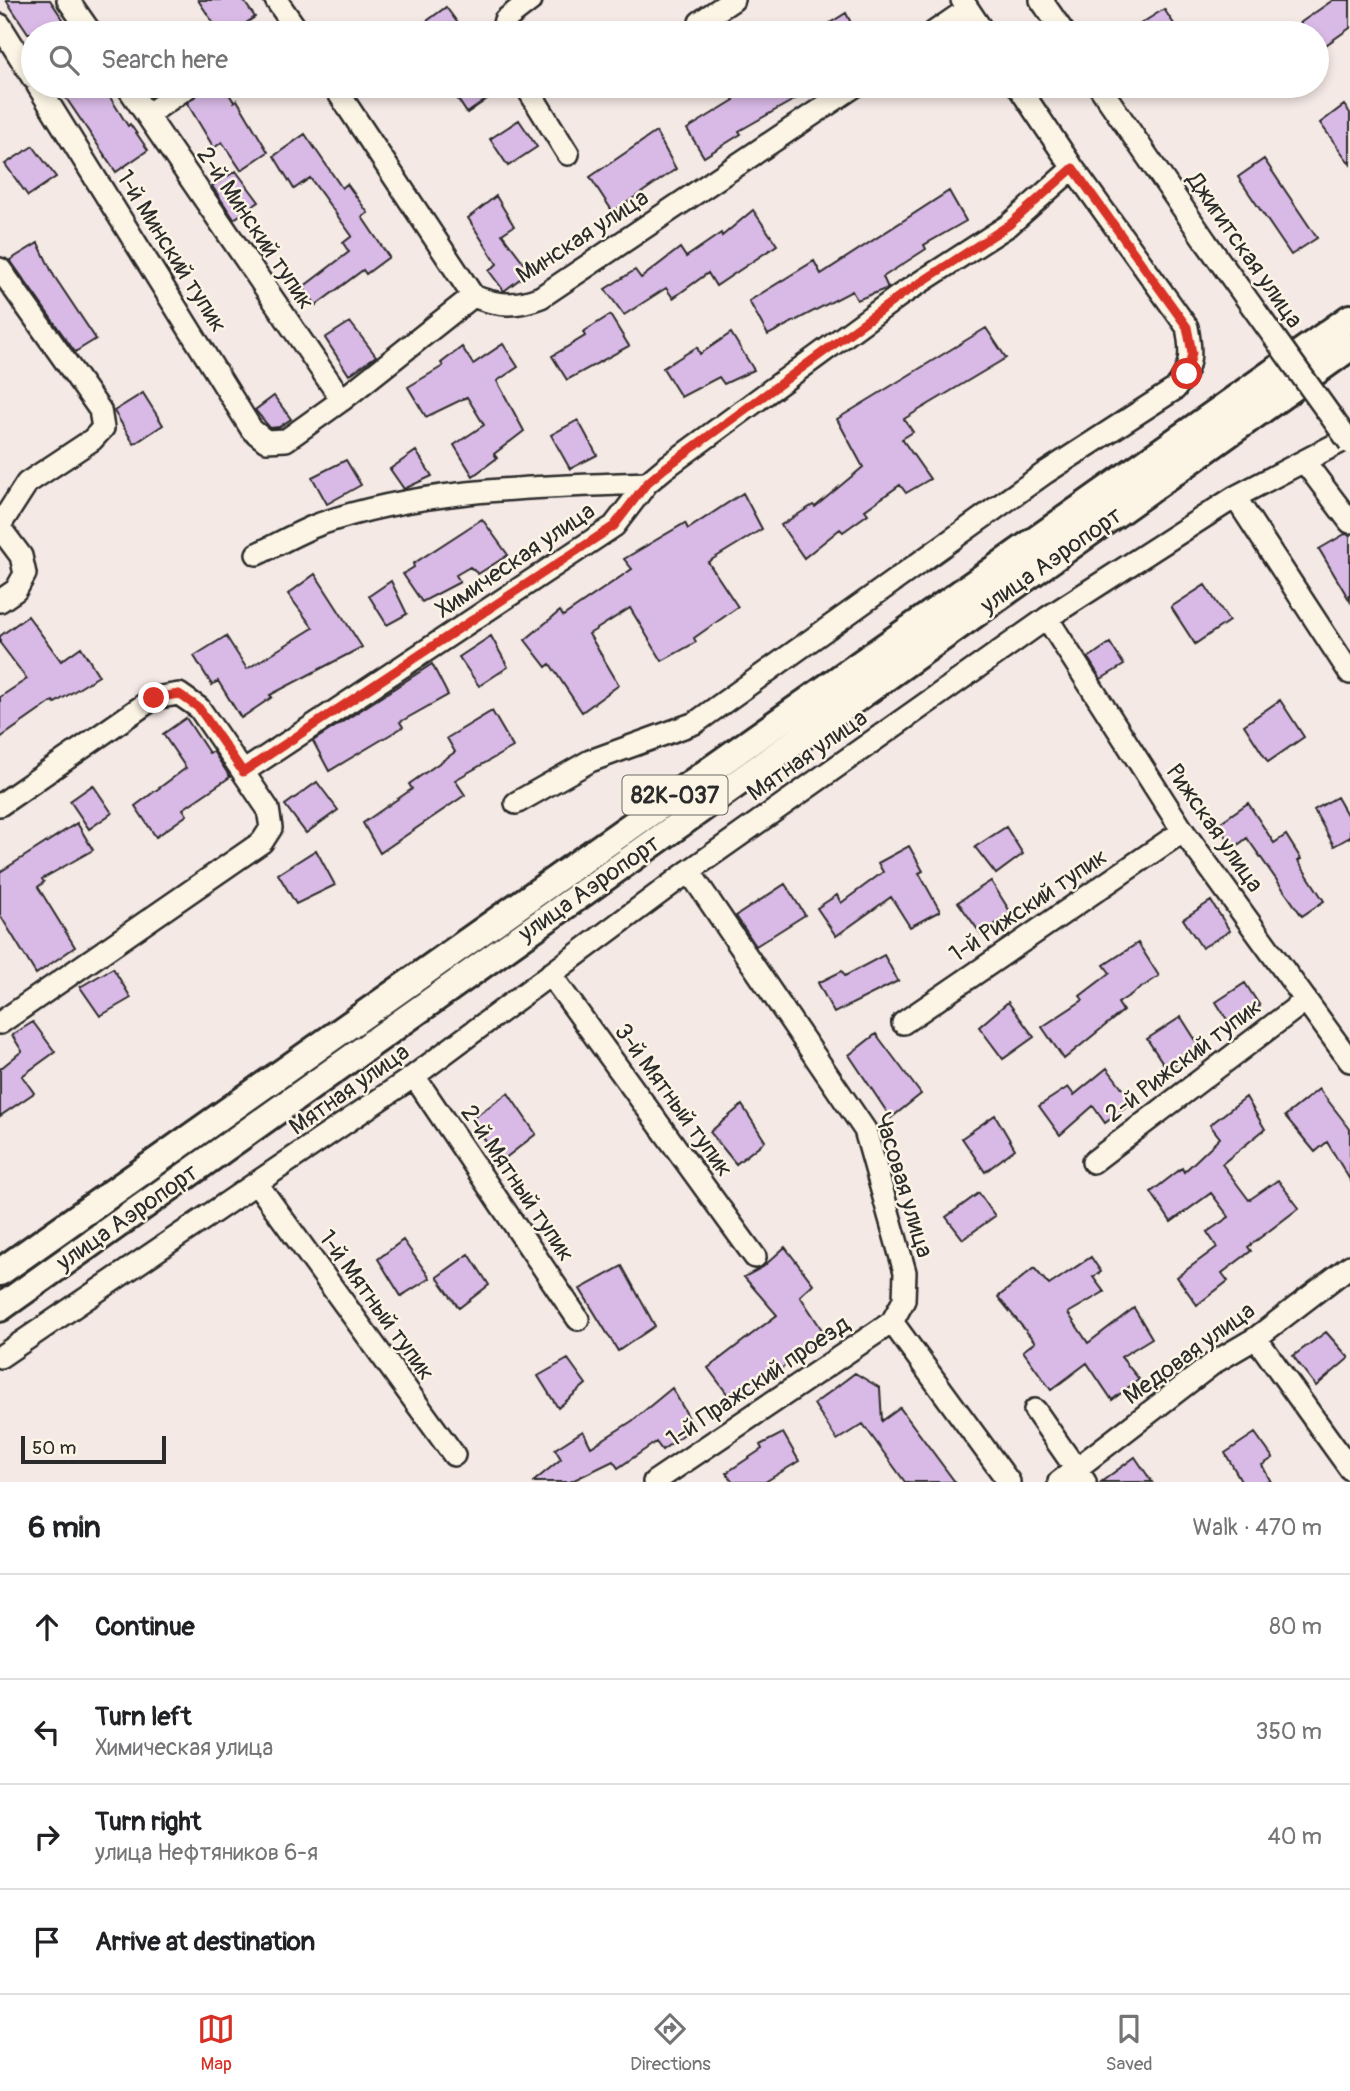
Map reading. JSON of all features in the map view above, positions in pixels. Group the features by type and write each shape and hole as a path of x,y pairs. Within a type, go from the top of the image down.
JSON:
{"main road":[{"name":"улица Аэропорт","path":"0,1272 1350,318"},
{"name":"улица Аэропорт","path":"0,1308 1350,347"}],"street":[{"path":"68,0 83,21"},
{"path":"276,0 291,21"},
{"path":"505,21 531,0"},
{"path":"702,21 733,0"},
{"path":"1041,0 1055,21"},
{"path":"947,21 965,5 976,21"},
{"path":"0,25 21,59"},
{"name":"1-й Минский тупик","path":"46,98 253,430 266,441 286,440 342,400"},
{"name":"2-й Минский тупик","path":"135,98 342,400"},
{"path":"147,115 172,98"},
{"path":"342,98 473,296 342,400"},
{"path":"533,98 568,154"},
{"name":"Минская улица","path":"473,296 495,304 521,306 541,297 837,98"},
{"path":"516,803 590,761 695,723 1034,481 1175,389 1187,374 1192,353 1187,327 1026,98"},
{"name":"Джигитская улица","path":"1107,98 1350,443"},
{"name":"Химическая улица","path":"243,772 614,526 647,483 900,296 1009,225 1073,168"},
{"path":"0,269 100,411 103,428 92,440 27,483 0,527 21,556 25,575 16,590 0,601"},
{"name":"Мятная улица","path":"0,1357 24,1338 258,1185 414,1076 689,871 1046,618 1235,497 1350,437"},
{"path":"1304,461 1350,522"},
{"path":"257,554 320,525 435,499 526,488 647,483"},
{"path":"1235,497 1350,673"},
{"name":"Рижская улица","path":"1046,618 1183,831 1350,1061"},
{"path":"0,805 154,698 179,694 199,708 243,772 268,809 271,828 262,842 0,1023"},
{"name":"1-й Рижский тупик","path":"903,1023 1183,831"},
{"name":"Часовая улица","path":"689,871 865,1130 905,1272 904,1300 892,1322"},
{"name":"3-й Мятный тупик","path":"550,974 755,1256"},
{"name":"2-й Рижский тупик","path":"1093,1162 1306,1000"},
{"name":"2-й Мятный тупик","path":"414,1076 578,1319"},
{"name":"1-й Мятный тупик","path":"258,1185 454,1455"},
{"name":"Медовая улица","path":"1059,1482 1081,1475 1215,1362 1256,1338 1350,1266"},
{"path":"892,1322 1009,1482"},
{"name":"1-й Пражский проезд","path":"654,1482 892,1322"},
{"path":"1256,1338 1350,1469"},
{"path":"1035,1410 1081,1475"}],"building":[{"path":"6,0 50,0 64,21 21,21"},
{"path":"198,0 243,0 255,17 249,21 212,21"},
{"path":"1333,0 1350,0 1350,28 1329,43 1329,21 1303,21"},
{"path":"446,7 456,21 427,21"},
{"path":"1164,9 1172,21 1145,21"},
{"path":"846,13 850,21 833,21"},
{"path":"66,98 110,98 128,126 130,124 148,150 116,172"},
{"path":"192,98 232,98 234,102 237,100 268,152 241,170 222,142 214,148 187,103"},
{"path":"457,98 489,98 467,113"},
{"path":"733,98 797,98 739,131 741,134 704,157 687,129 734,100"},
{"path":"1344,105 1350,113 1350,164 1320,123"},
{"path":"519,120 537,147 508,166 490,139"},
{"path":"656,132 676,169 613,212 590,177"},
{"path":"305,134 342,188 347,184 368,213 362,217 389,257 366,274 363,270 316,305 303,287 349,252 343,243 352,236 310,178 294,189 274,156"},
{"path":"33,146 56,177 28,196 5,164"},
{"path":"1264,159 1317,238 1291,255 1238,177"},
{"path":"236,171 259,202 234,219 212,186"},
{"path":"949,191 966,221 924,245 926,249 883,277 888,288 857,300 852,291 768,335 749,301 814,261 821,274"},
{"path":"496,196 514,226 502,234 530,271 504,291 489,271 497,264 468,218"},
{"path":"753,210 777,245 716,286 708,273 673,298 666,288 624,315 605,289 635,270 641,278 680,248 686,257 721,233 722,236"},
{"path":"38,243 54,276 96,339 75,352 10,260"},
{"path":"610,315 629,346 567,380 552,356 585,336 583,332"},
{"path":"350,322 376,356 349,375 325,338"},
{"path":"986,328 1006,358 904,419 913,432 902,439 930,479 906,493 900,485 865,510 868,514 843,532 840,529 804,558 781,525 813,505 815,507 863,467 837,419"},
{"path":"731,333 754,370 724,384 719,377 681,397 663,368 697,347 700,354"},
{"path":"503,344 518,367 497,381 524,431 494,454 497,458 473,476 454,445 484,425 467,397 426,417 408,387 443,366 441,363 462,347 473,364"},
{"path":"143,393 163,425 134,444 114,411"},
{"path":"274,396 291,419 279,427 270,428 255,410"},
{"path":"578,420 597,455 570,469 551,435"},
{"path":"416,451 432,476 404,489 390,469"},
{"path":"346,460 361,485 327,504 312,477"},
{"path":"743,493 762,529 708,562 738,607 694,638 696,642 662,661 630,608 589,634 619,685 582,712 550,664 546,667 525,640 560,611 563,616 632,569 624,559 685,523 688,529"},
{"path":"482,519 508,555 478,574 470,567 456,575 460,582 422,602 403,574 414,567 413,564"},
{"path":"1345,534 1350,535 1350,601 1319,549"},
{"path":"315,574 362,647 270,695 272,697 241,718 218,681 212,685 194,656 226,636 247,669 313,628 288,594"},
{"path":"391,581 407,614 387,625 369,596"},
{"path":"1205,585 1229,621 1195,644 1171,607"},
{"path":"28,616 61,661 81,647 99,676 55,703 53,701 0,738 0,697 27,679 0,643 0,636"},
{"path":"491,636 508,667 479,686 459,657"},
{"path":"1110,643 1124,665 1101,679 1088,658"},
{"path":"432,664 448,695 400,722 403,727 329,771 313,741"},
{"path":"1280,700 1304,737 1268,762 1244,725"},
{"path":"492,711 513,747 455,780 465,795 380,853 363,823 412,789 409,784 455,752 447,738"},
{"path":"186,718 209,753 213,751 230,777 183,809 187,815 156,837 135,806 186,768 163,734"},
{"path":"317,782 338,810 306,833 285,805"},
{"path":"93,785 112,813 89,829 70,801"},
{"path":"1337,797 1350,820 1350,837 1334,846 1314,810"},
{"path":"1248,803 1274,843 1286,835 1301,859 1298,861 1324,901 1302,916 1247,838 1234,848 1218,824"},
{"path":"77,823 93,850 42,879 44,882 38,887 75,947 36,974 0,915 0,872"},
{"path":"1006,827 1023,854 996,874 975,847"},
{"path":"909,846 923,871 919,873 940,911 910,927 891,897 836,936 817,908 837,895 841,903 883,872 878,863"},
{"path":"316,850 335,885 296,904 278,874"},
{"path":"991,881 1011,913 981,934 958,902"},
{"path":"785,884 805,915 756,946 736,916"},
{"path":"1211,901 1230,931 1202,948 1183,919"},
{"path":"1138,943 1159,976 1118,1003 1123,1011 1064,1059 1042,1027 1083,1000 1080,996 1110,973 1104,965"},
{"path":"884,955 898,981 834,1013 818,983 842,971 845,976"},
{"path":"113,968 131,998 100,1016 80,987"},
{"path":"1245,983 1260,1006 1231,1026 1216,1002"},
{"path":"1008,1002 1034,1037 1003,1059 979,1027"},
{"path":"1181,1017 1200,1047 1167,1069 1147,1039"},
{"path":"33,1022 55,1052 22,1076 34,1093 0,1116 0,1069 22,1051 12,1035"},
{"path":"876,1034 921,1094 891,1118 849,1055"},
{"path":"1107,1068 1133,1102 1105,1123 1093,1106 1060,1135 1039,1106 1068,1087 1074,1095"},
{"path":"1319,1089 1350,1129 1350,1180 1327,1142 1315,1152 1285,1116"},
{"path":"508,1093 536,1134 499,1163 472,1119"},
{"path":"1246,1097 1265,1129 1222,1164 1249,1200 1278,1180 1299,1208 1248,1247 1251,1251 1222,1273 1228,1281 1197,1305 1177,1277 1217,1247 1207,1232 1229,1217 1211,1193 1171,1222 1151,1192 1182,1168 1184,1172 1220,1138 1210,1125"},
{"path":"742,1105 765,1141 736,1164 710,1132"},
{"path":"995,1115 1015,1149 985,1172 962,1138"},
{"path":"979,1193 995,1216 963,1239 946,1217"},
{"path":"403,1240 430,1278 401,1296 378,1259"},
{"path":"785,1247 813,1284 800,1296 826,1336 734,1403 708,1368 777,1315 744,1277 763,1267"},
{"path":"469,1254 489,1285 459,1308 437,1277"},
{"path":"1091,1257 1101,1272 1093,1277 1104,1292 1068,1313 1088,1343 1134,1308 1152,1338 1121,1357 1139,1379 1112,1400 1087,1363 1051,1390 1023,1351 1035,1342 998,1297 1034,1268 1049,1285"},
{"path":"622,1266 655,1326 618,1351 580,1289"},
{"path":"1326,1332 1349,1358 1316,1386 1293,1356"},
{"path":"568,1359 586,1384 558,1408 538,1376"},
{"path":"855,1373 880,1388 882,1421 900,1408 955,1482 905,1482 863,1424 837,1440 814,1404"},
{"path":"672,1388 694,1427 662,1450 656,1442 618,1468 613,1461 570,1482 533,1482 561,1459 555,1449 583,1431 591,1447 632,1421"},
{"path":"783,1433 799,1461 765,1482 733,1482 726,1473 762,1449 760,1445"},
{"path":"1255,1433 1273,1458 1262,1465 1271,1482 1242,1482 1225,1453"},
{"path":"1135,1457 1152,1482 1101,1482"}],"route":[{"path":"154,698 179,694 199,708 243,772 614,526 647,483 665,468 900,296 1009,225 1073,168 1187,327 1192,353 1187,374"}]}
